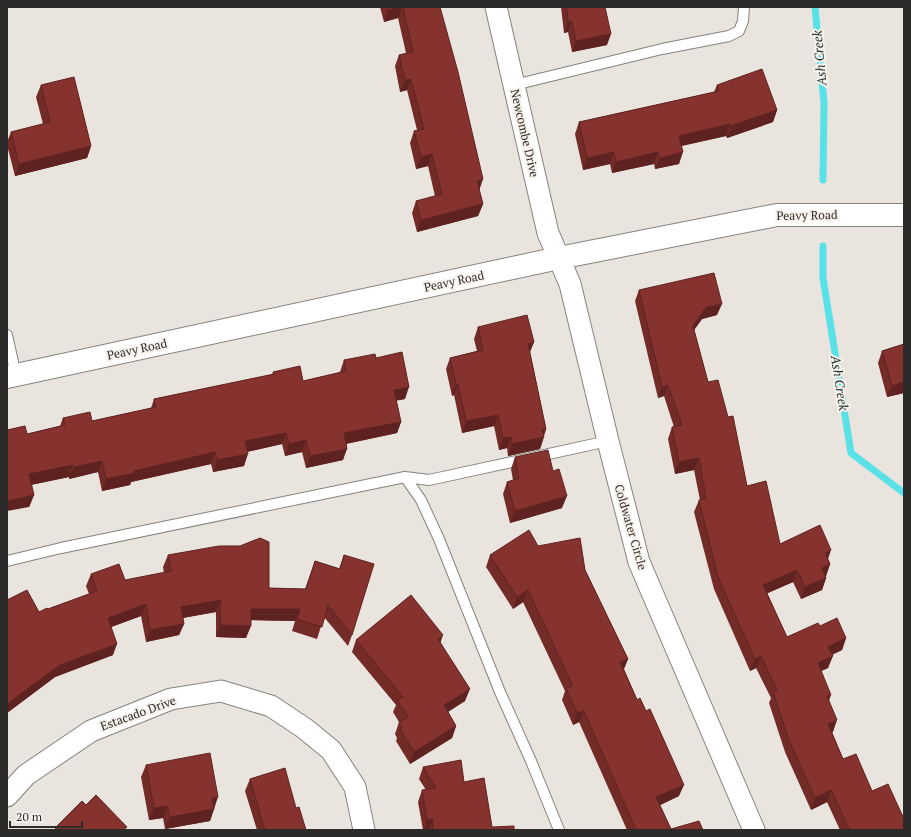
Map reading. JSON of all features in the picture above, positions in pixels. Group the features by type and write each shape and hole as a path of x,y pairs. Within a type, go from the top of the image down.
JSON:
{"street":[{"name":"Newcombe Drive","path":"496,7 548,233 559,258"},
{"name":"Peavy Road","path":"11,376 559,258 777,215 904,215"},
{"name":"Coldwater Circle","path":"559,258 570,284 639,562 754,830"},
{"name":"Estacado Drive","path":"7,796 26,775 91,731 171,699 221,691 271,706 304,728 331,750 355,787 364,830"}],"lane":[{"path":"514,85 662,49 729,36 739,31 743,21 744,7"},
{"path":"7,335 11,376"},
{"path":"7,561 61,548 405,478 429,480 608,441"},
{"path":"405,478 421,500 439,539 500,692 531,761 558,830"}],"building":[{"path":"387,7 399,7 388,10"},
{"path":"403,7 440,7 458,72 483,179 477,181 483,204 421,220 416,201 442,194 432,154 421,157 414,131 424,129 411,79 405,80 399,55 413,52"},
{"path":"567,7 605,7 611,34 576,41 572,21 568,22"},
{"path":"762,69 777,110 731,126 730,124 679,136 683,152 660,158 658,152 616,162 614,152 587,158 579,122 719,91 717,85"},
{"path":"74,77 91,146 19,164 11,132 50,122 41,85"},
{"path":"714,273 722,304 706,307 693,326 708,382 718,380 728,417 733,416 747,486 766,481 780,544 820,525 831,550 825,553 830,564 822,568 826,578 805,587 797,570 763,585 787,637 818,623 820,626 837,618 846,638 828,647 833,656 818,663 831,695 827,696 837,720 828,724 843,759 856,754 872,791 888,784 904,819 904,830 850,830 831,790 815,798 789,740 773,692 777,690 761,656 755,659 718,577 699,500 706,498 699,458 679,462 672,427 682,425 668,385 662,387 639,290"},
{"path":"527,315 534,342 528,344 546,429 542,430 544,437 512,444 511,437 503,438 498,415 466,421 458,384 456,384 450,358 483,350 478,327"},
{"path":"904,344 904,382 892,386 882,351"},
{"path":"402,352 409,387 394,390 401,422 344,433 347,449 310,456 306,440 289,444 286,433 245,441 248,454 217,460 215,452 106,479 102,461 74,467 73,465 29,474 34,495 7,501 7,430 25,426 27,434 65,425 63,418 90,412 92,421 156,407 154,399 274,374 273,372 300,366 303,381 346,371 344,360 375,354 376,358"},
{"path":"548,450 553,471 559,469 567,496 515,511 507,482 519,478 515,457"},
{"path":"529,530 538,546 580,538 585,570 628,659 620,662 637,700 640,698 646,711 650,709 684,785 656,797 671,829 699,821 703,830 636,830 584,711 577,713 566,688 573,686 528,590 517,597 490,555"},
{"path":"260,538 269,542 269,588 306,589 315,561 340,569 344,555 374,564 352,635 328,605 322,627 297,619 300,609 251,609 251,626 220,625 221,600 181,607 184,624 150,630 146,604 108,618 117,644 60,665 7,704 7,600 27,590 39,612 97,591 91,574 119,564 125,580 171,571 168,555 219,546 240,546"},
{"path":"411,595 443,635 438,639 470,689 444,705 456,726 414,752 400,729 402,728 399,722 408,717 397,700 403,697 356,640"},
{"path":"210,753 218,797 212,798 214,809 170,817 167,806 154,808 146,765"},
{"path":"461,760 464,782 484,778 492,827 514,826 514,830 433,830 433,819 427,820 422,790 436,788 423,767"},
{"path":"285,768 296,808 299,807 306,830 265,830 250,779"},
{"path":"96,795 127,827 123,830 57,830 55,828 82,801 86,805"}],"waterway":[{"name":"Ash Creek","path":"815,7 824,103 823,180"},
{"name":"Ash Creek","path":"823,246 823,278 851,453 904,493"}]}
